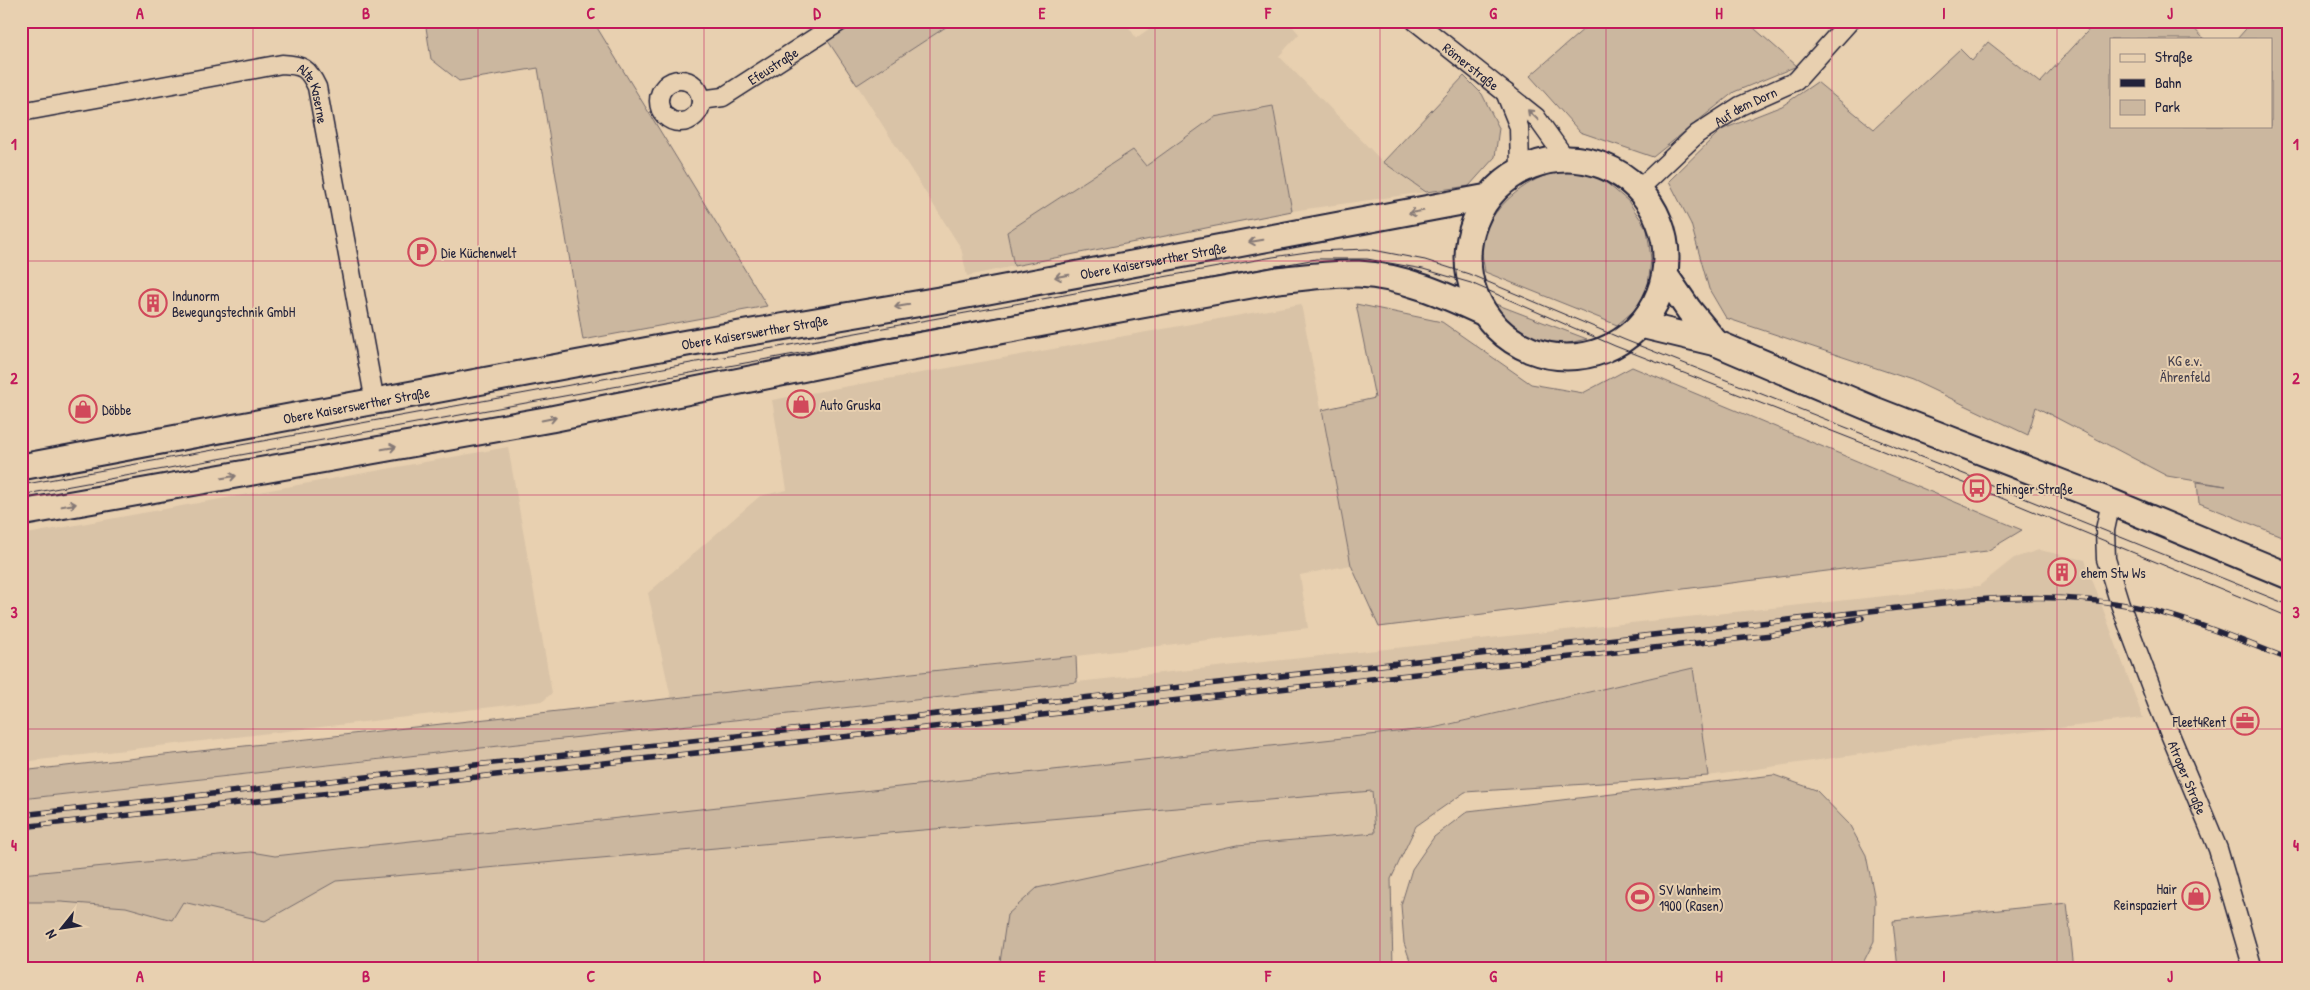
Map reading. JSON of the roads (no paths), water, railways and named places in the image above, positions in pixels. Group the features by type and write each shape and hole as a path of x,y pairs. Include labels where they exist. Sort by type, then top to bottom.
{"street":[{"name":"Efeustraße","path":"701,100 723,97 841,21"},
{"name":"Römerstraße","path":"1415,21 1536,117 1566,159"},
{"name":"Auf dem Dorn","path":"1639,190 1697,134 1740,106 1796,82 1850,21"},
{"name":"Alte Kaserne","path":"21,112 282,64 298,65 310,73 317,87 375,402"},
{"name":"Römerstraße","path":"1505,91 1519,127 1520,170"},
{"path":"1566,159 1593,162 1618,173 1639,190 1659,220 1666,247 1665,276 1657,302 1642,325 1615,346 1587,356 1558,358 1529,350 1504,335 1484,313 1471,283 1468,247 1475,221 1488,197 1502,182 1520,170 1542,162 1566,159"},
{"name":"Obere Kaiserswerther Straße","path":"21,466 687,343 951,298 1488,197"},
{"path":"21,513 552,419 881,353 1278,280 1312,276 1360,274 1413,284 1484,313"},
{"path":"1665,276 1689,310 1716,342"},
{"path":"1642,325 1716,342 1877,412 2111,502 2289,576"},
{"name":"Atroper Straße","path":"2111,502 2104,530 2106,559 2157,703 2218,849 2253,969"}],"tram line":[{"path":"21,485 1273,257 1314,251 1368,249 1425,260 1469,274 1625,340 2289,605"},
{"path":"21,495 1316,259 1367,259 1423,269 1471,283 1615,346 1977,488 2289,617"}],"railway":[{"path":"21,815 1961,601 2060,598 2120,604 2163,613 2206,627 2289,659"},
{"path":"21,827 1772,635 1862,618"}],"place":[{"name":"Die Küchenwelt","path":"422,252"},
{"name":"Indunorm Bewegungstechnik GmbH","path":"153,303"},
{"name":"Auto Gruska","path":"801,404"},
{"name":"Döbbe","path":"83,409"},
{"name":"Ehinger Straße","path":"1977,488"},
{"name":"ehem Stw Ws","path":"2062,572"},
{"name":"Fleet4Rent","path":"2245,721"},
{"name":"Hair Reinspaziert","path":"2196,896"},
{"name":"SV Wanheim 1900 (Rasen)","path":"1640,897"}],"park label":[{"name":"KG e.v. Ährenfeld","path":"2185,368"}]}
